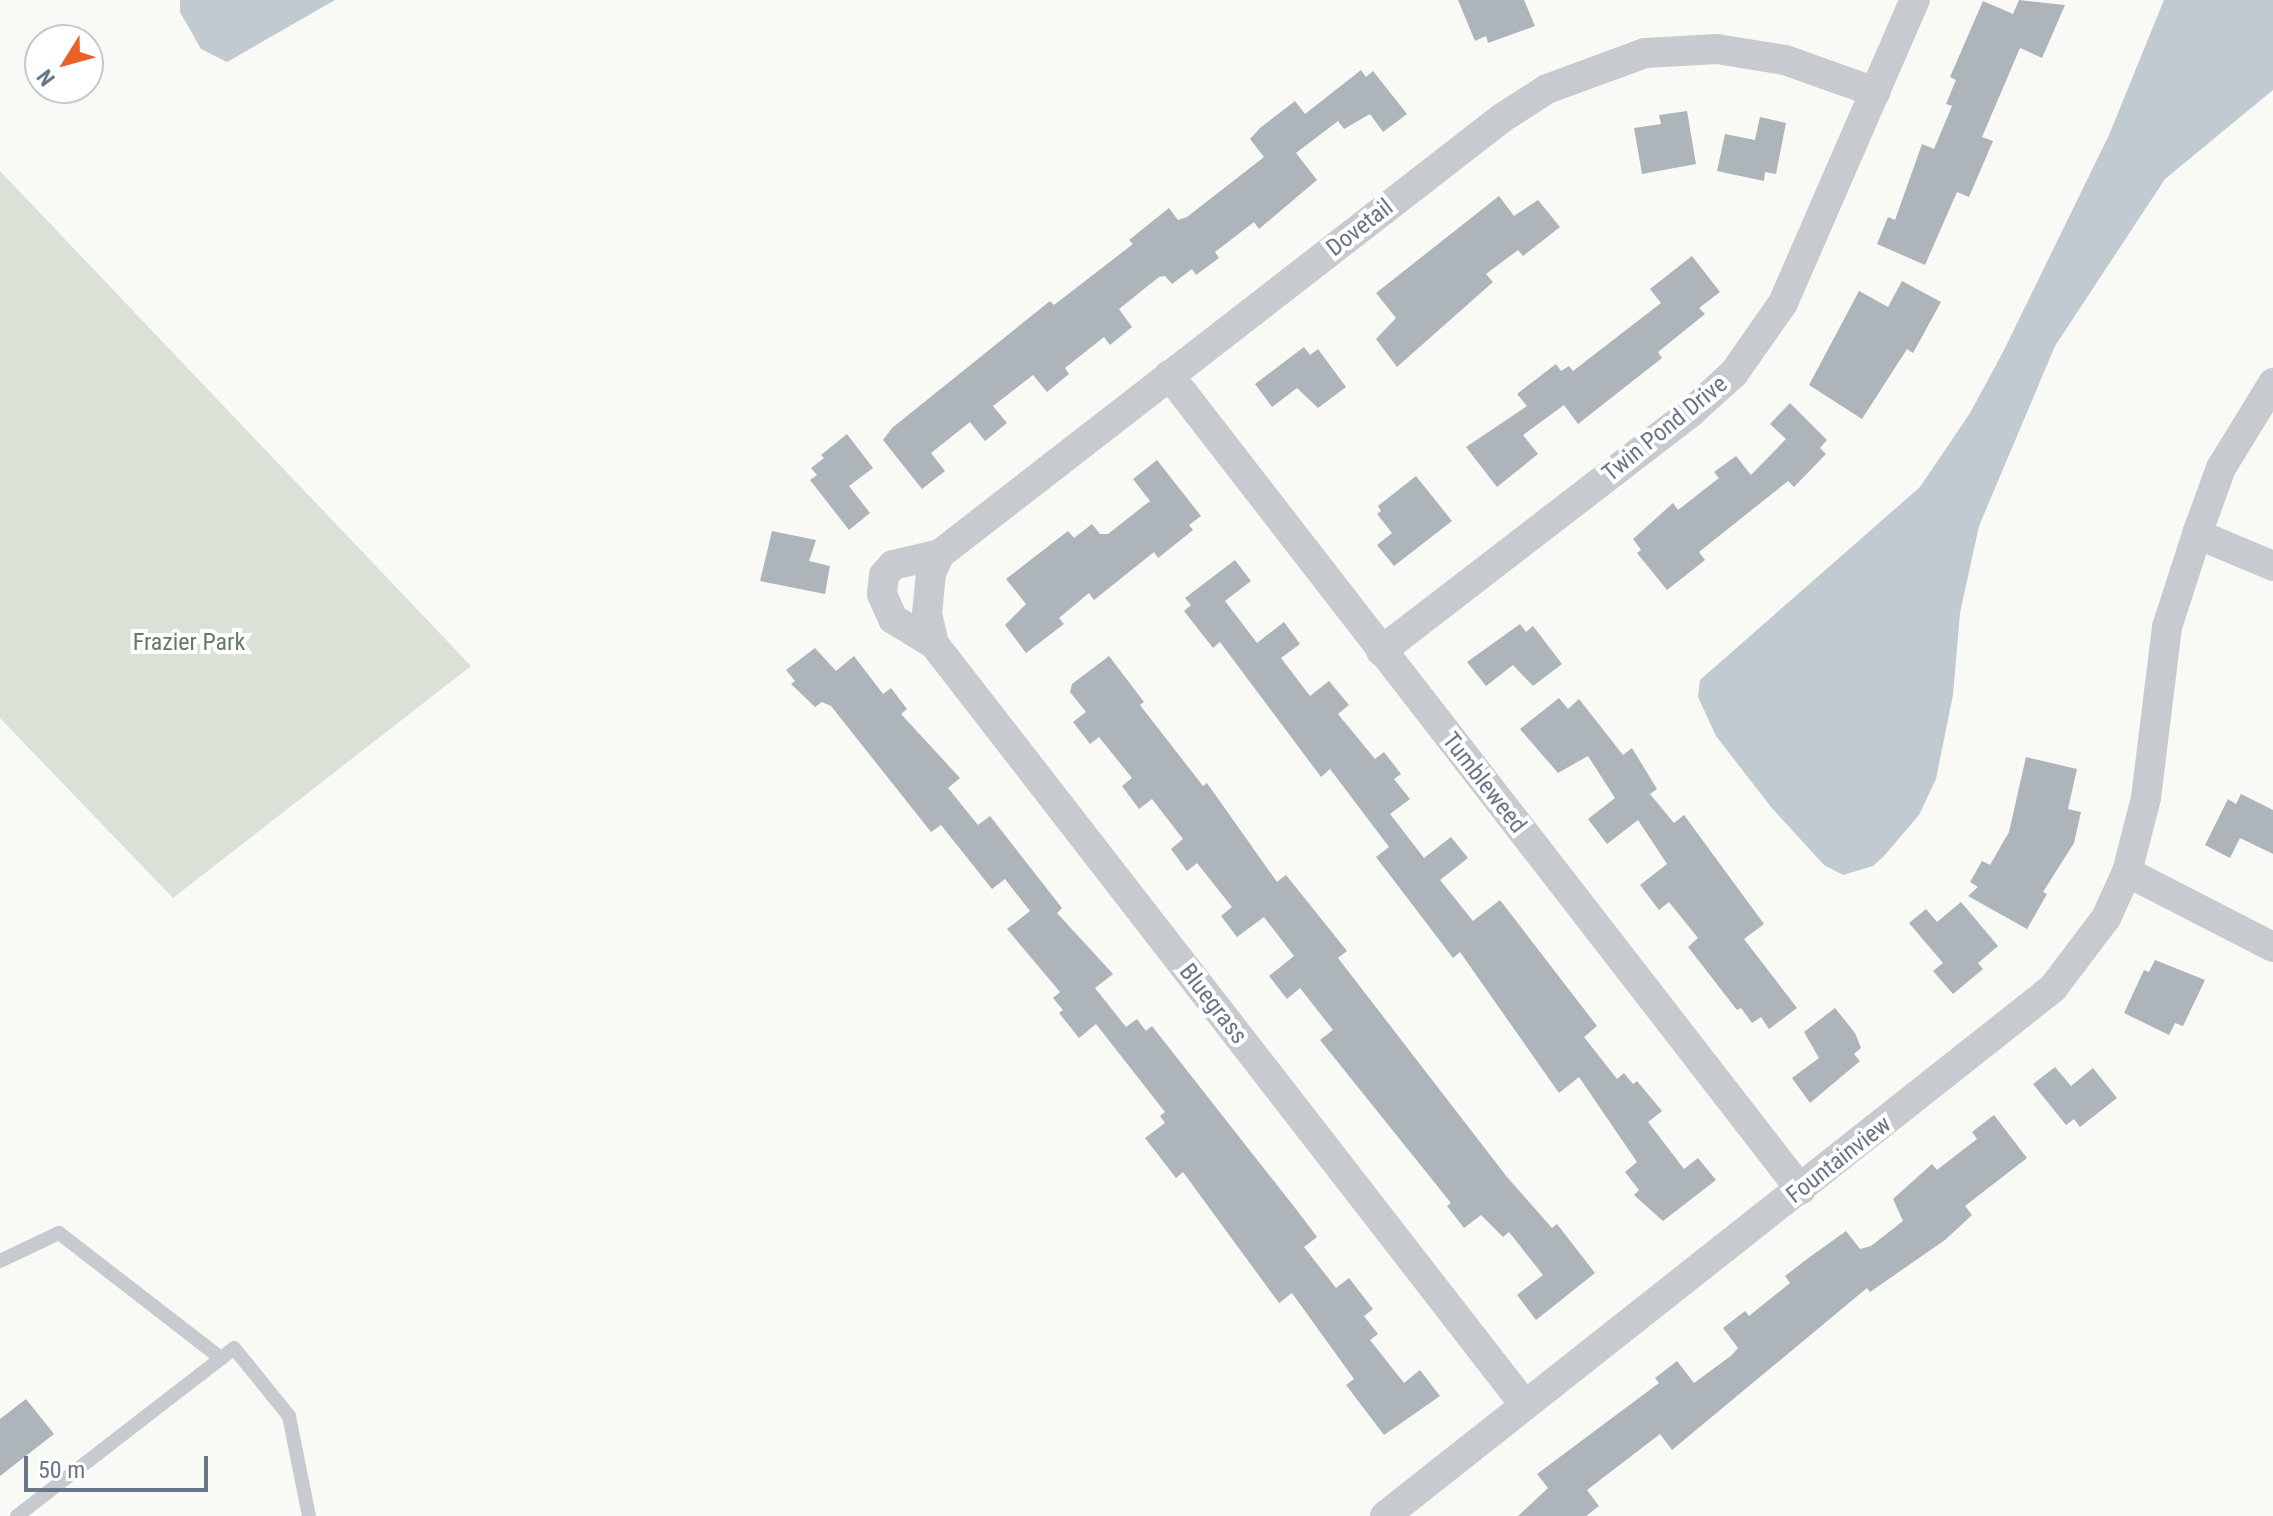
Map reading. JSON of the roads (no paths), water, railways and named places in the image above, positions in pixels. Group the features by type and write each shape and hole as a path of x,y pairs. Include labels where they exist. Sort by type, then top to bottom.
{"street":[{"name":"Twin Pond Drive","path":"1381,651 1688,415 1734,373 1783,303 1915,0"},
{"name":"Dovetail","path":"940,554 1502,118 1590,69 1645,53 1717,49 1785,60 1875,92"},
{"name":"Tumbleweed","path":"1169,375 1801,1190"},
{"name":"Fountainview","path":"1385,1516 2053,988 2106,918 2127,872 2146,798 2154,713 2167,627 2221,468 2273,383"},
{"path":"2197,534 2273,566"},
{"name":"Bluegrass","path":"940,554 926,594 934,644 1524,1404"},
{"path":"934,644 893,619 882,594 884,575 893,565 940,554"},
{"path":"2127,872 2273,947"}],"lane":[{"path":"0,1261 59,1233 221,1358"},
{"path":"17,1516 234,1348 289,1416 309,1516"}],"park label":[{"name":"Frazier Park","path":"189,643"}]}
